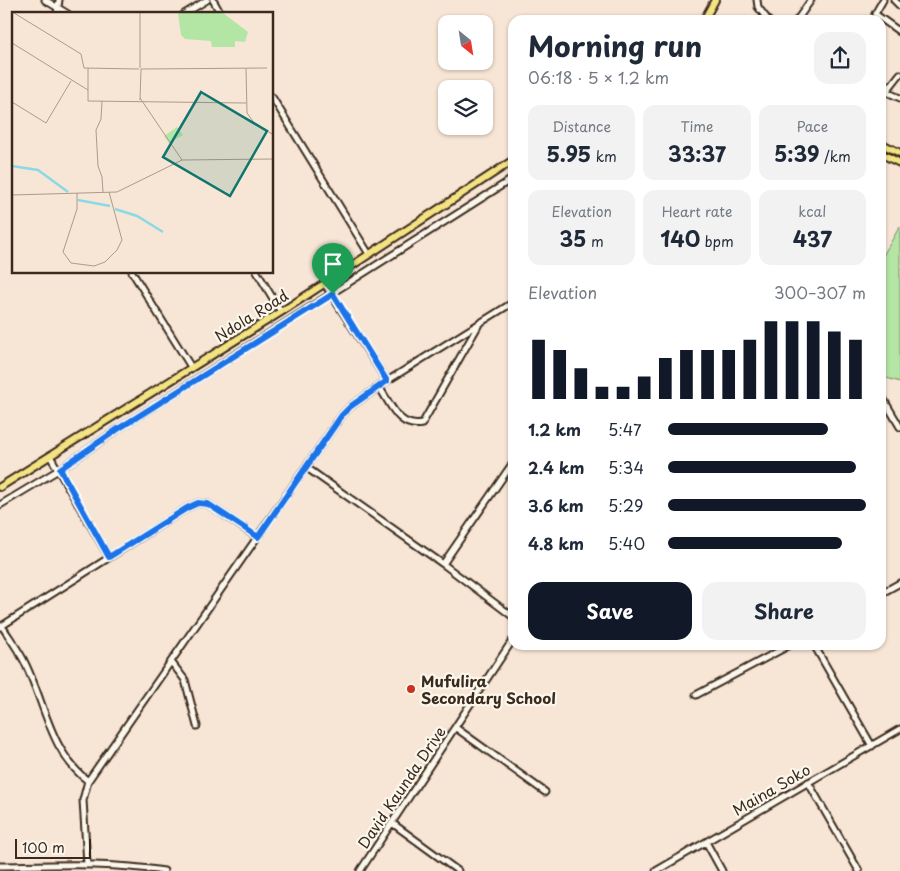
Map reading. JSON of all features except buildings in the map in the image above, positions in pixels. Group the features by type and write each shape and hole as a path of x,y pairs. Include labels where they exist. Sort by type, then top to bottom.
{"main road":[{"path":"707,15 715,0"},
{"path":"886,146 900,153"},
{"path":"886,156 900,163"},
{"name":"Ndola Road","path":"0,487 281,312 508,164"}],"street":[{"path":"45,0 57,11"},
{"path":"57,11 59,0"},
{"path":"187,12 207,0"},
{"path":"213,0 220,12"},
{"path":"758,0 758,7 764,15"},
{"path":"800,15 811,0"},
{"path":"876,15 875,14 882,0"},
{"path":"894,0 900,6"},
{"path":"886,22 900,32"},
{"path":"900,74 886,92 900,98"},
{"path":"274,100 369,254"},
{"path":"0,505 60,469 118,429 508,182"},
{"path":"133,274 191,367"},
{"path":"258,274 281,312"},
{"path":"324,283 333,294 387,381"},
{"path":"87,864 83,800 88,781 172,663 342,415 351,406 387,381 508,306"},
{"path":"379,387 399,418 415,425 422,424 478,325"},
{"path":"886,402 898,420 900,427"},
{"path":"50,456 60,469 109,557"},
{"path":"307,468 443,564 508,613"},
{"path":"443,564 508,470"},
{"path":"88,781 70,766 64,756 23,660 1,627 109,557 198,503 208,504 258,537"},
{"path":"886,591 900,583"},
{"name":"David Kaunda Drive","path":"360,871 508,647"},
{"path":"696,695 781,650"},
{"path":"817,650 872,746"},
{"path":"172,663 185,680 197,726"},
{"path":"456,728 545,792"},
{"name":"Maina Soko","path":"656,871 900,729"},
{"path":"808,782 860,871"},
{"path":"392,823 458,871"},
{"path":"706,842 722,871"},
{"path":"0,866 56,868 87,864 130,865 164,871"}],"green space":[{"path":"900,226 900,382 886,378 886,250"}],"place":[{"name":"Mufulira Secondary School","path":"411,689"}],"route":[{"path":"333,294 387,381 351,406 342,415 258,537 208,504 198,503 109,557 60,469 118,429 333,294"}]}
